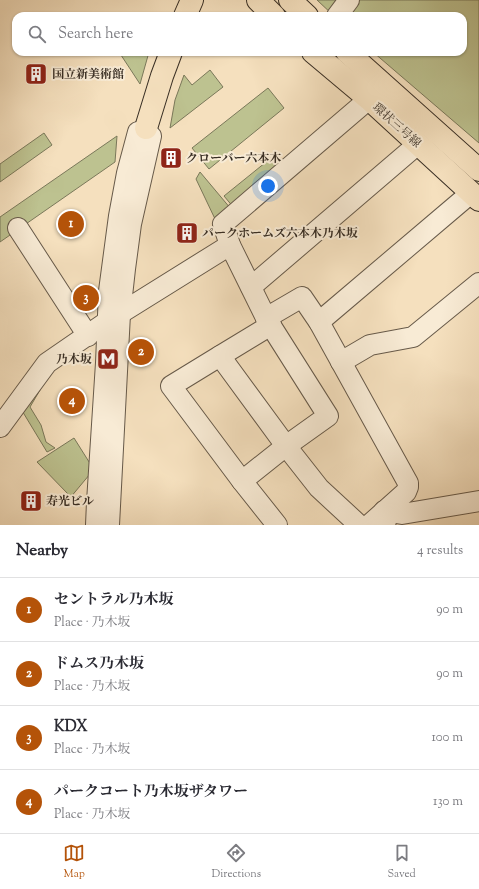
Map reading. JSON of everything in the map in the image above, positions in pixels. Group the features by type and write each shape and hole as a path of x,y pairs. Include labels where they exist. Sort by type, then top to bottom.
{"main road":[{"path":"187,12 192,0"},
{"path":"258,0 270,12"},
{"path":"290,0 303,12"},
{"path":"146,128 170,56"},
{"name":"環状三号線","path":"318,56 369,99 475,196"},
{"name":"環状三号線","path":"351,56 479,170"}],"street":[{"path":"339,12 349,0"},
{"path":"242,481 286,446 328,416 269,321 230,245 223,224 369,99"},
{"path":"96,525 106,363 114,318 125,269 131,224 151,136 138,132 118,216 109,291 114,318 109,525"},
{"path":"251,287 418,144"},
{"path":"319,322 475,196"},
{"path":"18,228 88,336"},
{"path":"0,427 47,363 114,318 230,245"},
{"path":"341,362 370,345 413,337 478,288"},
{"path":"277,525 171,386 220,356 302,297 319,322 408,483 406,492 385,518"},
{"path":"220,356 319,488 359,525"},
{"path":"369,525 385,518 402,514 479,501"}],"green space":[{"path":"317,0 479,0 479,143 378,56 467,56 467,12 330,12"},
{"path":"122,56 148,56 140,84"},
{"path":"210,70 223,87 170,128 175,100 184,75 192,85"},
{"path":"268,88 284,108 209,169 192,148"},
{"path":"44,133 52,145 0,182 0,164"},
{"path":"117,136 115,162 0,242 0,217"},
{"path":"276,154 285,165 234,208 224,196"},
{"path":"200,172 231,209 216,221 196,179"},
{"path":"35,387 40,390 30,407 41,425 46,442 55,448 47,452 21,409"},
{"path":"74,438 91,465 90,474 70,498 68,494 37,462"}],"place":[{"name":"国立新美術館","path":"36,74"},
{"name":"クローバー六本木","path":"171,158"},
{"name":"セントラル乃木坂","path":"71,224"},
{"name":"パークホームズ六本木乃木坂","path":"187,233"},
{"name":"KDX","path":"86,298"},
{"name":"ドムス乃木坂","path":"141,352"},
{"name":"乃木坂","path":"108,359"},
{"name":"パークコート乃木坂ザタワー","path":"72,401"},
{"name":"寿光ビル","path":"31,501"}]}
